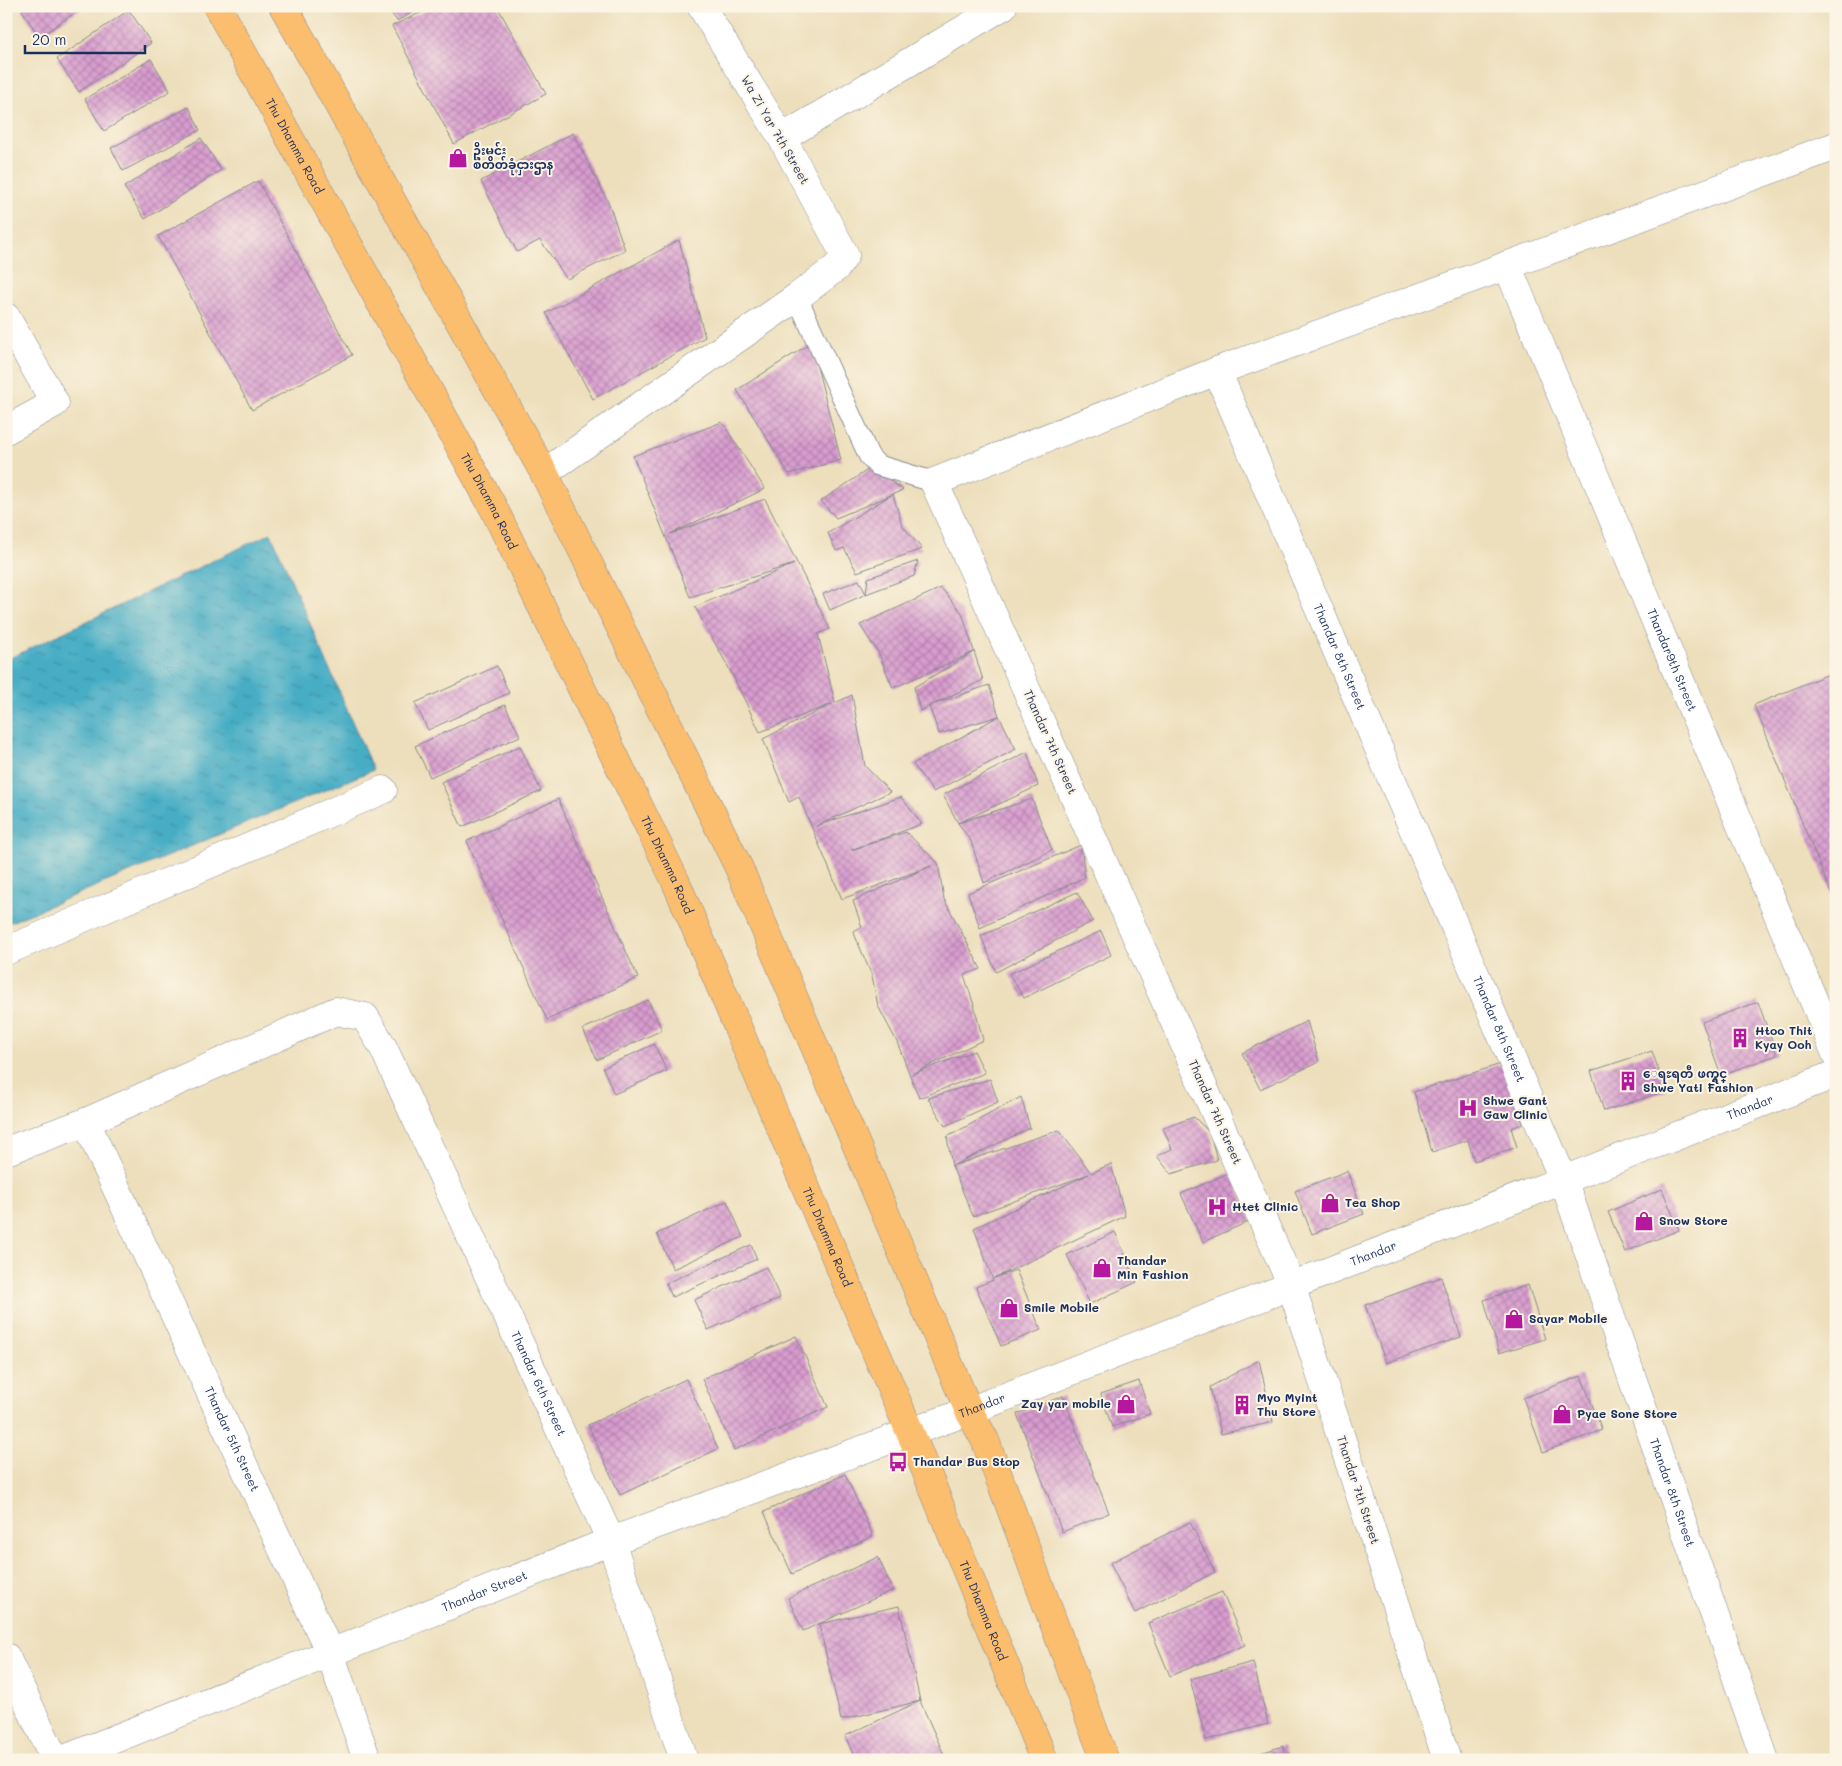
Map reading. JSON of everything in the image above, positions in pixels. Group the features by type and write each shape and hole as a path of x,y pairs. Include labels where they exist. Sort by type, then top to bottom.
{"main road":[{"name":"Thu Dhamma Road","path":"217,6 492,507 670,871 910,1432 1044,1760"},
{"path":"283,6 544,473 739,868 969,1411 985,1440 1105,1760"}],"street":[{"name":"Wa Zi Yar 7th Street","path":"701,6 782,138 845,255 837,267 797,297"},
{"path":"782,138 1003,6"},
{"path":"934,482 1217,371 1507,266 1834,152"},
{"name":"Thandar9th Street","path":"1507,266 1836,1054"},
{"path":"544,473 797,297"},
{"path":"6,317 55,403 6,430"},
{"name":"Thandar 8th Street","path":"1217,371 1563,1180 1765,1760"},
{"name":"Thandar 7th Street","path":"934,482 1292,1286 1447,1760"},
{"path":"6,952 383,790"},
{"name":"Thandar 6th Street","path":"86,1122 336,1011 366,1018 384,1047 611,1541 684,1760"},
{"name":"Thandar","path":"910,1432 969,1411 1836,1074"},
{"path":"6,1151 86,1122"},
{"name":"Thandar 5th Street","path":"86,1122 330,1654 367,1760"},
{"name":"Thandar Street","path":"62,1760 611,1541 910,1432"},
{"path":"6,1657 56,1760"}],"lane":[{"path":"797,297 869,456 877,465 934,482"}],"water":[{"path":"271,533 373,770 6,924 6,660"}],"building":[{"path":"27,6 85,6 39,37 22,10"},
{"path":"386,6 425,6 397,21"},
{"path":"435,6 497,6 546,94 454,144 392,26"},
{"path":"129,10 151,43 79,92 57,59"},
{"path":"151,59 170,91 104,131 85,99"},
{"path":"189,107 200,130 123,171 111,148"},
{"path":"573,133 609,204 625,250 567,279 540,240 517,252 481,181"},
{"path":"201,138 221,170 145,219 124,187"},
{"path":"258,181 352,355 252,410 158,236"},
{"path":"679,240 705,337 593,399 546,313"},
{"path":"811,343 841,460 789,474 737,390"},
{"path":"722,422 765,489 670,534 765,499 830,629 818,634 835,703 852,695 865,766 890,792 816,826 901,797 922,824 851,850 906,832 938,863 944,899 981,969 964,975 983,1040 912,1074 974,1051 985,1073 919,1098 897,1042 878,1006 872,976 853,931 862,927 853,901 931,866 842,899 799,797 789,802 763,739 832,704 760,732 731,672 695,607 794,564 690,597 633,456"},
{"path":"872,467 903,490 836,518 821,501"},
{"path":"893,494 902,525 922,549 857,572 844,548 836,551 828,533"},
{"path":"918,561 914,576 866,594 868,578"},
{"path":"859,580 866,594 830,610 823,594"},
{"path":"941,588 962,613 983,680 920,711 914,687 974,652 893,688 879,654 860,625"},
{"path":"497,666 509,693 428,730 415,703"},
{"path":"1836,671 1836,905 1754,705"},
{"path":"989,685 999,716 939,734 929,706"},
{"path":"505,705 520,736 430,777 415,746"},
{"path":"999,716 1016,749 933,792 913,764"},
{"path":"520,746 541,791 462,827 441,782"},
{"path":"1027,752 1038,786 958,823 943,795"},
{"path":"558,799 638,978 547,1020 467,841"},
{"path":"1032,799 1052,850 984,883 971,841 958,823"},
{"path":"1081,845 1085,877 980,928 968,893"},
{"path":"1077,892 1093,921 996,972 981,936"},
{"path":"1101,931 1111,955 1024,998 1009,974"},
{"path":"648,1000 662,1030 597,1060 583,1029"},
{"name":"Htoo Thit Kyay Ooh","path":"1758,1002 1777,1055 1721,1075 1702,1022"},
{"path":"1307,1021 1319,1062 1260,1089 1242,1053"},
{"path":"654,1044 667,1071 614,1094 603,1068"},
{"name":"ေရႊရတီ ဖက္ရွင္ Shwe Yati Fashion","path":"1652,1051 1666,1091 1604,1111 1591,1071"},
{"name":"Shwe Gant Gaw Clinic","path":"1504,1063 1523,1124 1511,1128 1517,1147 1474,1161 1468,1140 1432,1152 1414,1092"},
{"path":"990,1079 998,1102 945,1126 928,1098"},
{"path":"1021,1097 1030,1128 952,1166 947,1137"},
{"path":"1194,1117 1210,1133 1217,1160 1171,1174 1157,1156 1172,1149 1163,1128"},
{"path":"1059,1130 1091,1173 1111,1164 1125,1216 994,1278 1016,1270 1041,1330 1001,1346 976,1287 993,1280 974,1228 1089,1174 973,1216 952,1166"},
{"name":"Tea Shop","path":"1347,1171 1364,1214 1312,1234 1295,1191"},
{"name":"Htet Clinic","path":"1231,1172 1252,1220 1203,1242 1181,1194"},
{"name":"Snow Store","path":"1662,1189 1679,1230 1625,1252 1608,1212"},
{"path":"727,1201 743,1237 673,1269 657,1234"},
{"name":"Thandar Min Fashion","path":"1115,1232 1137,1282 1090,1304 1067,1255"},
{"path":"751,1245 757,1259 672,1297 666,1283"},
{"path":"766,1267 780,1298 708,1330 694,1300"},
{"path":"1441,1277 1461,1337 1386,1363 1365,1305"},
{"name":"Sayar Mobile","path":"1528,1285 1545,1339 1499,1353 1484,1300"},
{"path":"796,1336 828,1407 734,1450 702,1379"},
{"name":"Myo Myint Thu Store","path":"1259,1360 1273,1422 1221,1434 1210,1387"},
{"name":"Pyae Sone Store","path":"1581,1376 1602,1430 1543,1452 1523,1398"},
{"path":"686,1379 718,1449 620,1495 588,1425"},
{"name":"Zay yar mobile","path":"1139,1381 1150,1414 1112,1427 1101,1394"},
{"path":"1063,1396 1109,1513 1062,1532 1017,1414"},
{"path":"845,1474 873,1536 792,1574 764,1512"},
{"path":"1190,1522 1215,1572 1135,1613 1110,1563"},
{"path":"878,1557 893,1590 803,1631 788,1598"},
{"path":"1222,1592 1245,1645 1170,1676 1148,1623"},
{"path":"899,1606 920,1701 841,1720 819,1624"},
{"path":"1253,1662 1268,1724 1206,1740 1190,1679"},
{"path":"920,1701 945,1757 939,1760 856,1760 845,1736"},
{"path":"1283,1746 1288,1760 1241,1760 1241,1759"}],"place":[{"name":"ဦးမင်း စတိတ်ခုံငှားဌာန","path":"458,158"},
{"name":"Htoo Thit Kyay Ooh","path":"1740,1038"},
{"name":"ေရႊရတီ ဖက္ရွင္ Shwe Yati Fashion","path":"1628,1081"},
{"name":"Shwe Gant Gaw Clinic","path":"1468,1108"},
{"name":"Tea Shop","path":"1330,1203"},
{"name":"Htet Clinic","path":"1217,1207"},
{"name":"Snow Store","path":"1644,1221"},
{"name":"Thandar Min Fashion","path":"1102,1268"},
{"name":"Smile Mobile","path":"1009,1308"},
{"name":"Sayar Mobile","path":"1514,1319"},
{"name":"Zay yar mobile","path":"1126,1404"},
{"name":"Myo Myint Thu Store","path":"1242,1405"},
{"name":"Pyae Sone Store","path":"1562,1414"},
{"name":"Thandar Bus Stop","path":"898,1462"}]}
